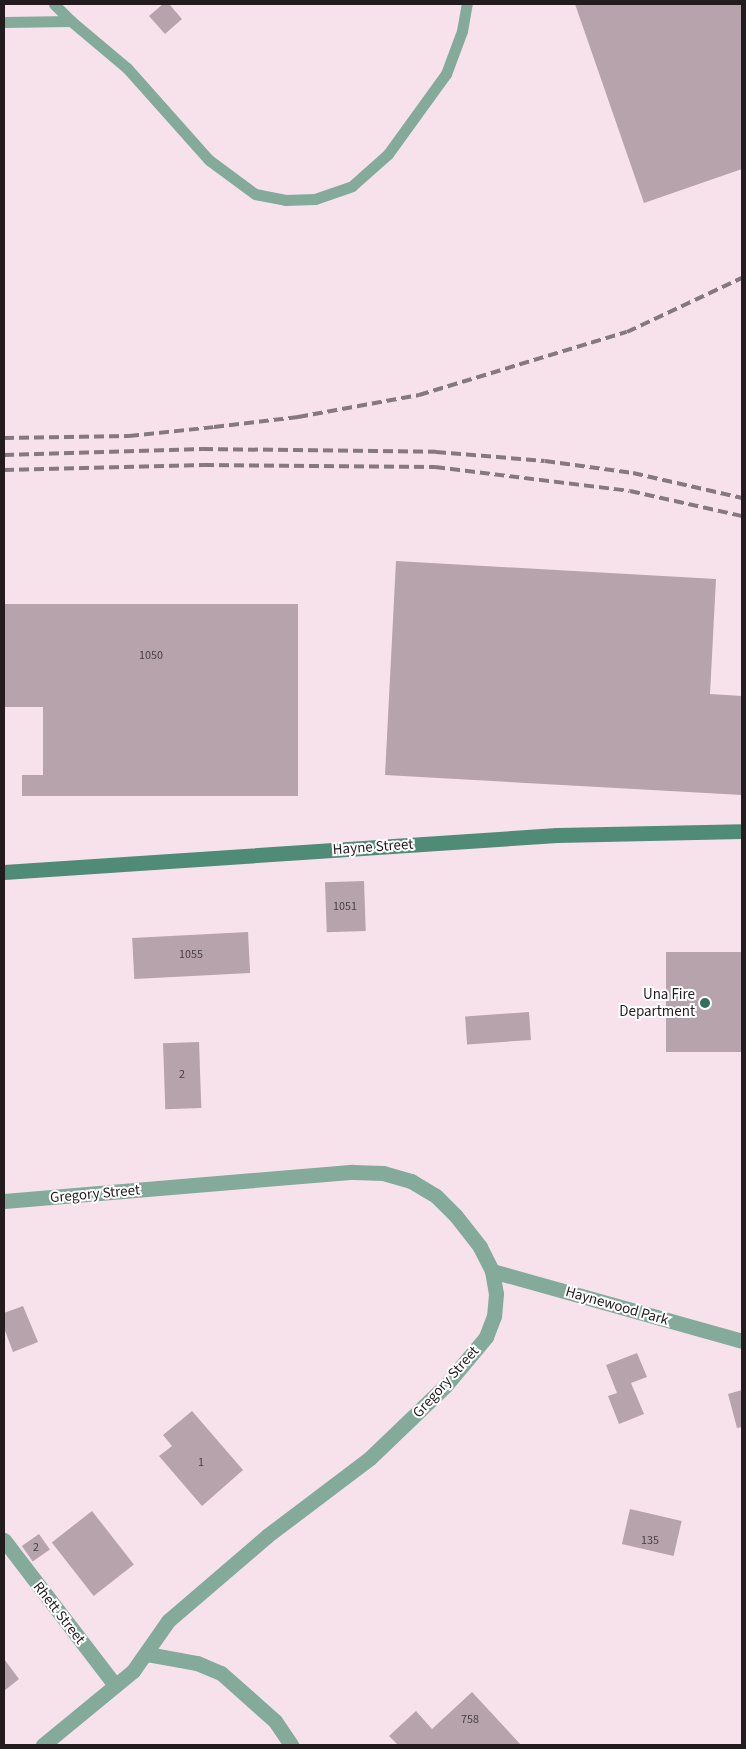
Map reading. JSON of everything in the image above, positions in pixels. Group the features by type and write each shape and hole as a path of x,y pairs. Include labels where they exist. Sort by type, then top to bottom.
{"street":[{"name":"Hayne Street","path":"4,872 557,835 742,831"},
{"name":"Gregory Street","path":"4,1202 342,1173 384,1173 411,1181 436,1196 480,1247 492,1271 495,1301 486,1337 445,1386 370,1458 267,1536 168,1621 147,1654 115,1685 43,1745"},
{"name":"Haynewood Park","path":"492,1271 742,1341"},
{"name":"Rhett Street","path":"4,1540 115,1685"},
{"path":"147,1654 197,1663 221,1673 241,1688 275,1721 291,1745"}],"lane":[{"path":"54,4 126,68 209,160 255,194 285,200 314,199 352,186 388,154 446,74 462,31 467,4"},
{"path":"4,22 71,21"}],"building":[{"path":"163,4 169,4 182,19 165,34 149,16"},
{"path":"575,4 742,4 742,169 644,203"},
{"path":"396,561 716,579 710,694 742,696 742,795 385,775"},
{"path":"4,604 298,604 298,796 22,796 22,775 43,775 43,707 4,707"},
{"path":"364,881 366,931 327,932 325,882"},
{"path":"248,932 250,973 134,979 132,938"},
{"name":"Una Fire Department","path":"666,952 742,952 742,1052 666,1052"},
{"path":"529,1012 531,1040 467,1044 465,1016"},
{"path":"199,1042 201,1108 165,1109 163,1043"},
{"path":"23,1306 38,1342 13,1352 4,1328 4,1313"},
{"path":"637,1353 647,1377 631,1383 644,1414 619,1424 608,1396 617,1393 606,1365"},
{"path":"742,1390 742,1427 737,1428 728,1394"},
{"path":"192,1411 243,1470 202,1506 159,1456 172,1446 163,1435"},
{"path":"630,1509 682,1521 674,1556 622,1544"},
{"path":"92,1511 134,1565 94,1596 52,1542"},
{"path":"39,1534 50,1550 33,1562 22,1546"},
{"path":"4,1659 19,1679 4,1691"},
{"path":"472,1692 521,1745 398,1745 389,1736 416,1711 432,1729"}],"railway":[{"path":"4,438 129,436 298,417 419,395 627,332 742,278"},
{"path":"4,455 203,449 436,452 545,461 633,473 742,498"},
{"path":"4,470 204,465 435,467 630,491 742,516"}],"place":[{"name":"Una Fire Department","path":"705,1003"}]}
